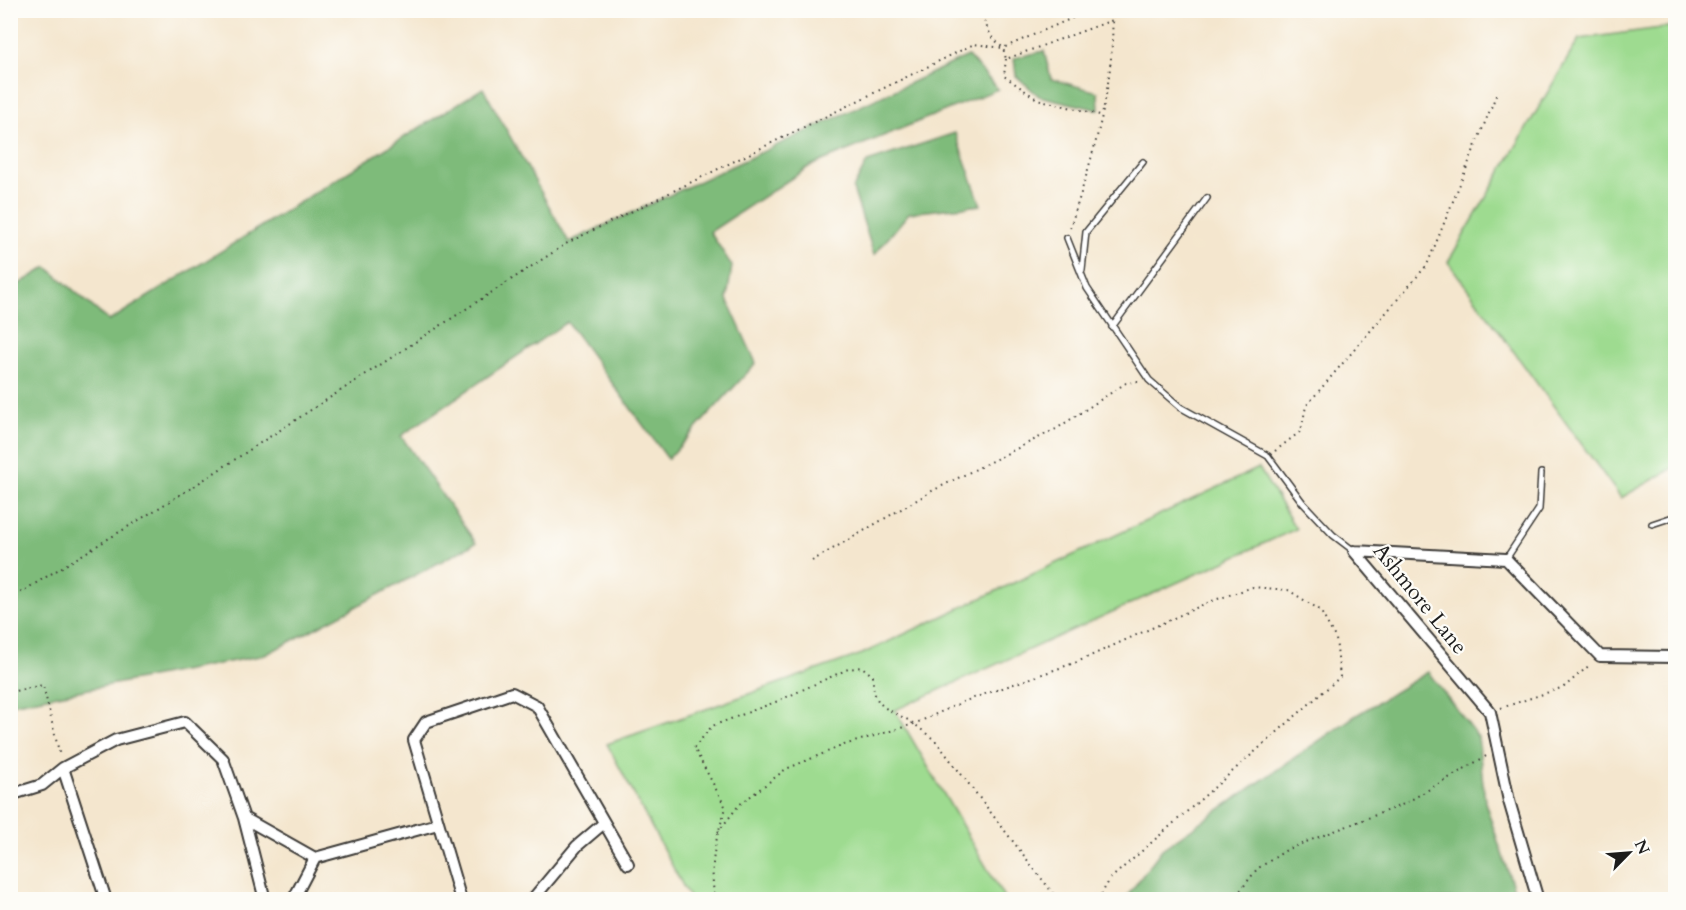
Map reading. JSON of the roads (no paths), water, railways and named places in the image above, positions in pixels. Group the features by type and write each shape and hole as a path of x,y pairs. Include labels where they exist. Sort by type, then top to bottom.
{"street":[{"name":"Ashmore Lane","path":"1354,551 1506,559"},
{"name":"Ashmore Lane","path":"1354,551 1490,712 1509,801 1539,900"},
{"path":"1506,559 1600,656 1676,657"},
{"path":"461,900 414,740 426,722 512,693 537,706 628,864"},
{"path":"10,795 42,785 63,768 116,740 185,722 223,759 244,818 266,900"},
{"path":"63,768 106,900"},
{"path":"244,818 315,858 438,824"},
{"path":"532,900 577,846 604,823"},
{"path":"293,900 315,858"}],"lane":[{"path":"1082,274 1086,232 1143,162"},
{"path":"1112,327 1207,198"},
{"path":"1067,238 1087,288 1149,380 1180,407 1268,456 1318,519 1333,535 1354,551"},
{"path":"1506,559 1539,508 1541,472"},
{"path":"1652,524 1676,516"}]}
